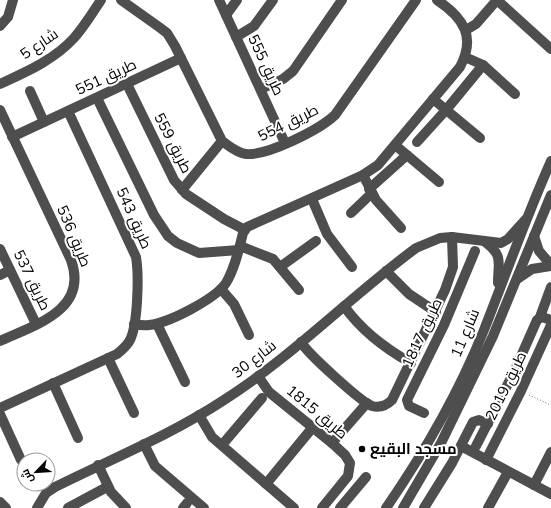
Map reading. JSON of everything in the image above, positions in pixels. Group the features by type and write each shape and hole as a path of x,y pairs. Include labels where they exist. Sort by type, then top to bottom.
{"street":[{"path":"0,26 8,17 13,0"},
{"name":"شارع 5","path":"0,84 45,62 59,52 74,38 101,0"},
{"path":"121,0 167,33 222,141 182,190"},
{"name":"طريق 555","path":"219,0 285,143"},
{"path":"226,15 237,0"},
{"path":"236,37 254,26 273,0"},
{"path":"261,89 283,79 293,71 342,0"},
{"name":"طريق 554","path":"222,141 244,154 253,154 269,150 321,126 335,115 416,0"},
{"path":"134,324 157,324 205,302 221,289 230,276 245,230 250,226 363,175 378,165 460,68 465,57 468,41 466,30 456,14 437,0"},
{"path":"466,30 476,24 497,0 551,49"},
{"path":"465,57 483,65 515,94"},
{"name":"طريق 551","path":"12,137 68,112 180,58"},
{"path":"417,142 483,65"},
{"name":"طريق 559","path":"127,84 169,172 182,190 224,219 245,230"},
{"path":"30,91 44,122"},
{"path":"97,98 154,215 168,236 188,249 199,253 239,248 273,259 299,290"},
{"path":"433,99 480,138"},
{"name":"طريق 536","path":"0,110 74,270 76,279 70,298 57,313 0,341"},
{"name":"طريق 543","path":"0,408 108,358 124,348 133,333 138,277 136,257 68,112"},
{"path":"395,145 439,182"},
{"path":"351,213 407,155"},
{"name":"شارع 11","path":"386,508 413,466 449,403 483,331 526,219 551,161"},
{"path":"363,175 371,191 401,228"},
{"name":"شارع 11","path":"403,508 424,475 461,405 494,336 551,195"},
{"path":"312,198 328,234 352,267"},
{"name":"شارع 30","path":"37,508 50,490 98,465 144,444 224,400 258,376 301,342 416,248 440,238 452,237 465,237 498,243 505,241 526,219"},
{"path":"518,279 532,269 551,266 539,251 534,236"},
{"name":"طريق 1817","path":"366,403 380,407 387,405 392,400 403,379 436,312 453,267 452,237"},
{"path":"280,267 316,241"},
{"path":"484,241 495,250 499,256 499,290"},
{"name":"طريق 537","path":"0,249 36,324"},
{"name":"طريق 1817","path":"424,413 407,404 407,400 457,294 475,251"},
{"path":"0,275 10,270"},
{"name":"طريق 1817","path":"386,272 408,294 436,312"},
{"path":"476,446 547,320 551,287"},
{"path":"221,289 234,304 249,335"},
{"name":"طريق 1817","path":"445,290 457,294"},
{"name":"طريق 1817","path":"344,306 363,328 389,349 411,363"},
{"name":"طريق 2019","path":"486,460 521,391 547,320"},
{"path":"157,324 184,382"},
{"path":"301,342 311,355 366,403 332,443"},
{"path":"108,358 134,413"},
{"name":"طريق 1815","path":"258,376 269,392 332,443 345,456 350,464 348,476 322,508"},
{"name":"طريق 1817","path":"403,379 414,385"},
{"path":"53,383 78,438"},
{"path":"222,445 262,398"},
{"path":"0,414 17,452"},
{"path":"199,415 209,434 294,508"},
{"path":"424,508 461,446 473,422 479,420 488,424"},
{"path":"266,484 312,427"},
{"path":"144,444 155,466 200,507"},
{"path":"461,446 551,494"},
{"path":"534,485 551,452"},
{"path":"98,465 107,487 126,508"},
{"path":"488,508 508,472"},
{"path":"334,493 342,505 366,477"},
{"path":"70,508 107,487"},
{"path":"0,502 6,508"}],"path":[{"path":"521,391 551,405"}],"place":[{"name":"مسجد البقيع","path":"362,449"}]}
